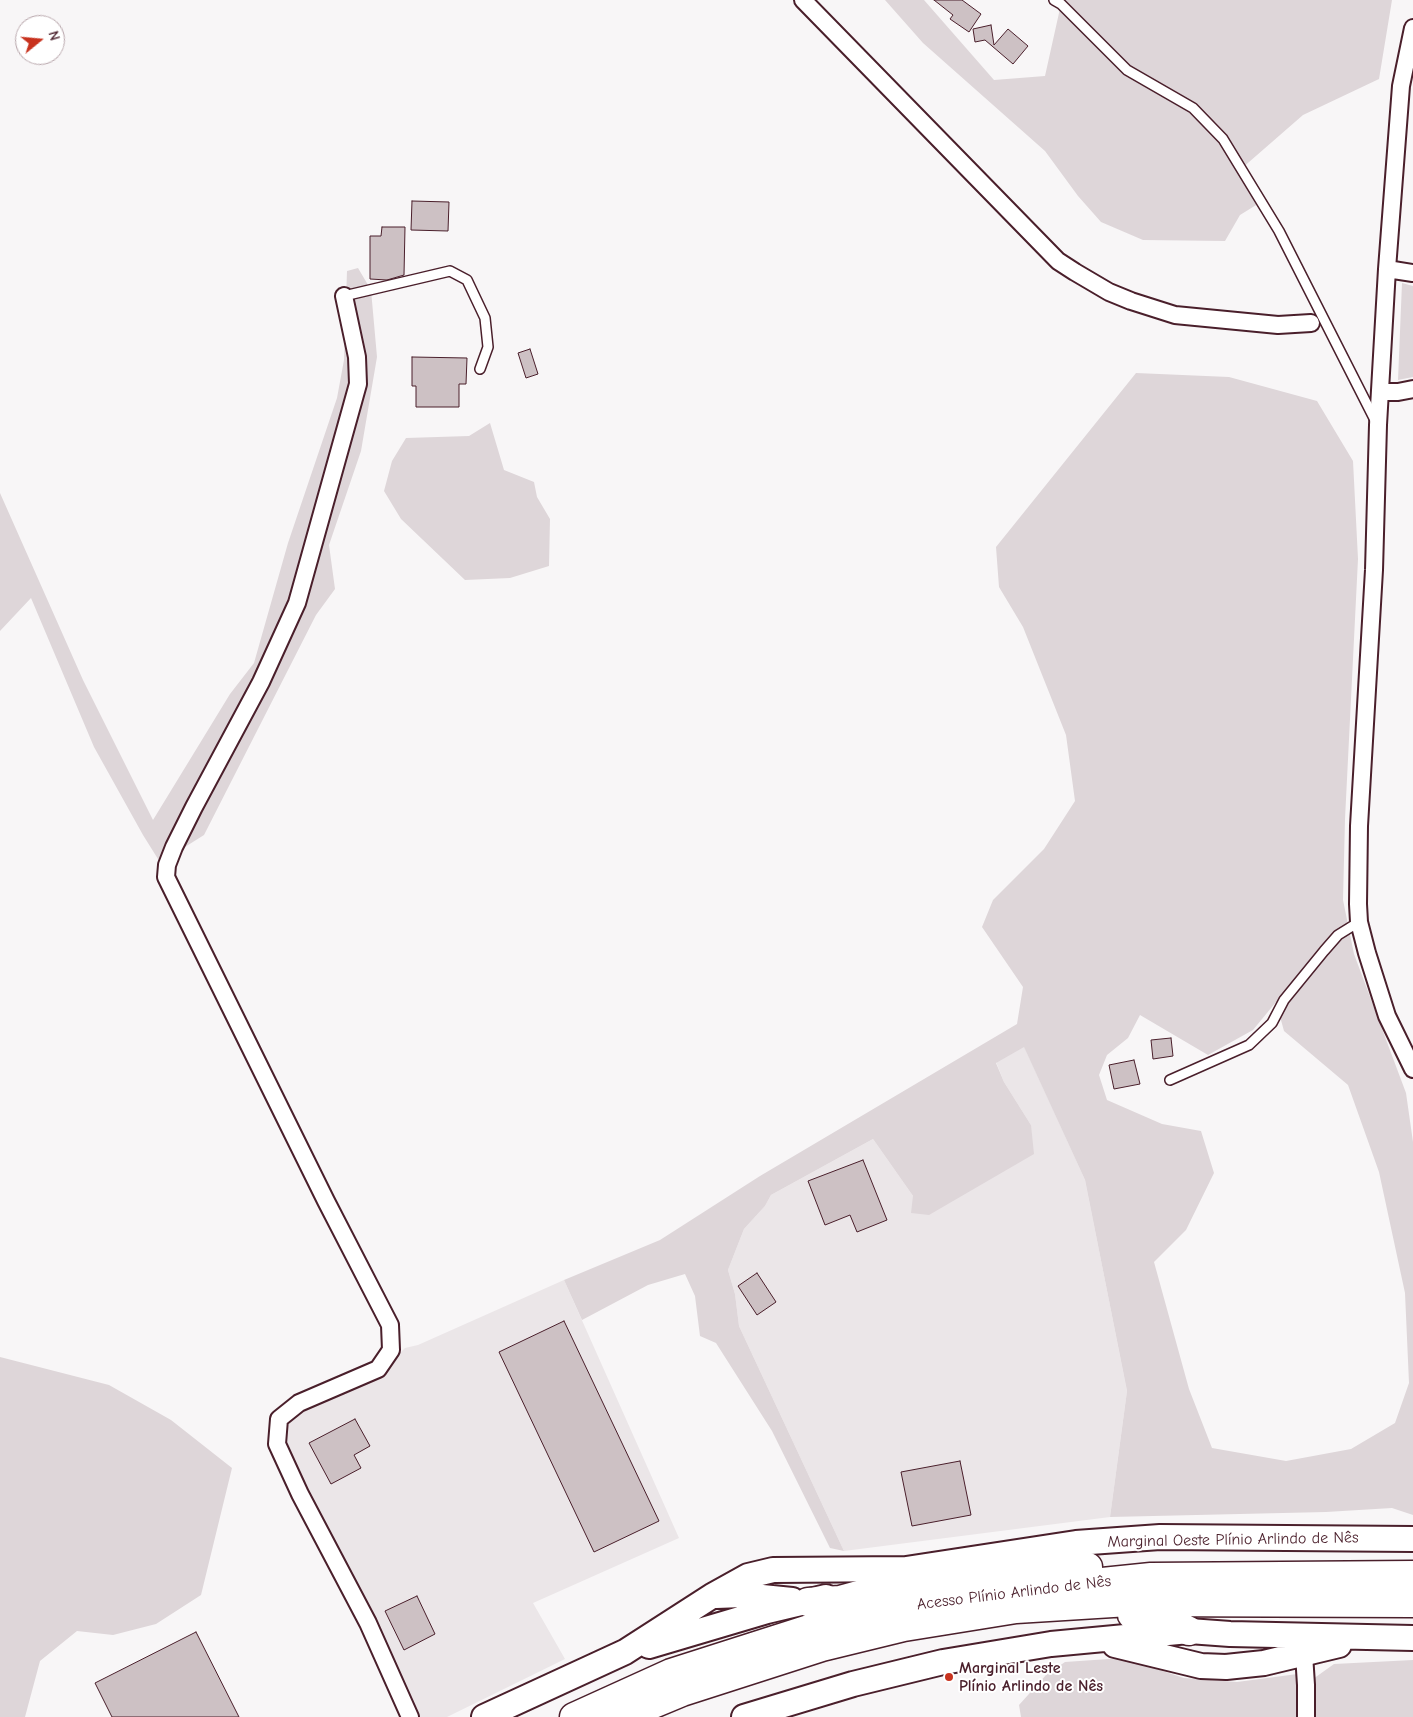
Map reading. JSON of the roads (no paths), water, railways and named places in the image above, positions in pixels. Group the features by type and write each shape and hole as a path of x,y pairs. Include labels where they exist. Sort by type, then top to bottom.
{"highway":[{"path":"808,1602 840,1600 895,1585 955,1574 1028,1567 1087,1567 1151,1577"},
{"name":"Acesso Plínio Arlindo de Nês","path":"574,1717 671,1673 815,1627 920,1603 957,1597 1151,1577 1413,1575"},
{"name":"Acesso Plínio Arlindo de Nês","path":"622,1717 682,1692 822,1647 904,1627 1016,1609 1129,1602 1413,1603"},
{"path":"904,1627 956,1629 1137,1614 1166,1620 1189,1631"}],"main road":[{"name":"Marginal Oeste Plínio Arlindo de Nês","path":"626,1652 712,1596 748,1576 773,1570 817,1568 906,1569 1076,1543 1160,1537 1413,1539"},
{"name":"Marginal Oeste Plínio Arlindo de Nês","path":"484,1717 626,1652 767,1611 834,1595 906,1569"},
{"path":"712,1596 742,1595 808,1602"},
{"path":"1189,1631 1264,1663"},
{"path":"744,1717 853,1684 942,1662 1051,1644 1189,1631 1230,1634 1413,1638"},
{"path":"1096,1640 1202,1666 1226,1667 1264,1663 1365,1638"}],"street":[{"path":"803,0 1058,261 1075,272 1109,292 1175,315 1278,325 1311,323"},
{"path":"1413,28 1400,86 1387,269 1378,425 1374,570 1359,826 1359,922 1387,1016 1413,1068"},
{"path":"1387,269 1413,273"},
{"path":"344,296 357,357 358,384 297,603 261,682 174,847 167,865 166,877 326,1201 390,1325 391,1350 378,1369 299,1403 279,1419 277,1444 300,1494 368,1623 410,1717"},
{"path":"1380,392 1398,392 1413,389"},
{"path":"1304,1654 1306,1717"}],"lane":[{"path":"1054,0 1061,4 1127,70 1193,108 1223,139 1278,231 1378,425"},
{"path":"344,296 450,271 467,280 485,318 488,348 480,369"},
{"path":"1170,1080 1249,1045 1272,1023 1284,1000 1324,950 1338,935 1359,922"}],"place":[{"name":"Marginal Leste Plínio Arlindo de Nês","path":"949,1677"}]}
